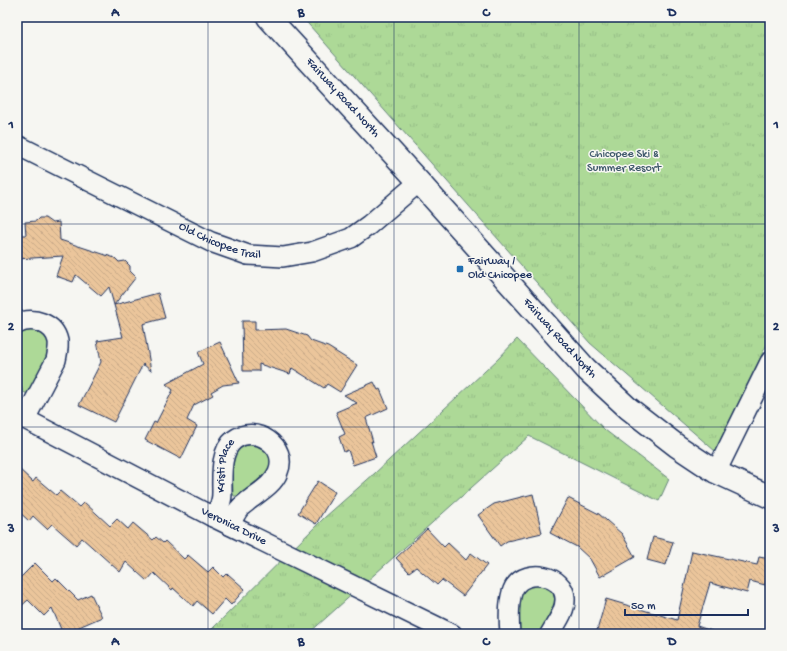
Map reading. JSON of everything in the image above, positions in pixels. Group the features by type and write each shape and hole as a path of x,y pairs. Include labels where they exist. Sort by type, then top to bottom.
{"main road":[{"name":"Fairway Road North","path":"268,17 419,182 586,369 628,408 677,446 716,472 770,497"}],"street":[{"name":"Old Chicopee Trail","path":"17,145 211,242 248,255 283,257 305,254 351,238 369,225 419,182"},
{"path":"17,324 22,322 38,321 46,324 56,335 58,343 56,360 21,418"},
{"path":"716,472 770,362"},
{"name":"Veronica Drive","path":"21,418 299,561 452,634"},
{"name":"Kristi Place","path":"213,517 222,500 223,465 228,447 233,441 248,435 256,435 264,438 271,442 280,453 280,467 278,473 267,486 239,508 230,526"},
{"path":"510,634 509,624 511,597 514,587 521,580 536,576 545,577 556,582 565,593 566,599 564,610 550,634"}],"green space":[{"name":"Chicopee Ski & Summer Resort","path":"302,17 770,17 770,338 715,451 590,343"},
{"path":"31,330 41,332 45,336 49,342 49,353 28,394 23,392 17,371 17,335 23,331"},
{"path":"517,339 605,430 669,479 659,501 529,436 308,634 207,634 324,518 498,359"},
{"path":"253,444 266,451 270,460 268,472 253,486 237,496 234,496 232,469 235,455 238,450 244,446"},
{"path":"534,584 549,588 553,593 555,605 553,611 539,634 517,633 518,605 523,590"}],"building":[{"path":"39,218 45,218 52,223 59,222 60,240 115,258 119,262 125,261 130,266 130,271 136,277 114,305 109,287 101,296 76,275 73,282 56,276 63,256 17,259 17,235 26,235 25,222 36,221"},
{"path":"158,293 165,318 143,324 151,371 143,364 114,422 79,405 101,362 97,341 123,337 114,305"},
{"path":"242,321 255,321 255,330 286,329 307,336 311,341 328,347 357,365 340,392 327,384 324,388 292,368 290,374 259,364 259,371 243,371"},
{"path":"220,342 239,383 223,385 211,392 213,395 194,405 187,420 197,426 181,459 145,440 154,422 156,423 173,390 166,384 203,364 198,352"},
{"path":"374,382 378,390 380,389 388,408 366,418 376,457 353,465 348,450 344,452 339,437 345,434 336,412 357,403 344,395"},
{"path":"17,467 33,482 36,478 56,495 60,491 79,507 84,502 110,526 117,519 128,529 133,523 153,540 156,537 163,543 165,541 184,559 188,555 208,572 213,567 223,577 228,574 245,589 231,605 225,599 212,614 197,601 193,606 173,588 172,590 154,573 147,581 126,562 120,572 82,538 76,545 52,524 47,529 33,516 29,521 17,510"},
{"path":"318,481 335,492 316,524 298,513"},
{"path":"533,494 542,533 507,541 500,546 478,515 494,504"},
{"path":"568,498 599,514 622,534 635,557 600,577 590,559 577,547 550,533"},
{"path":"427,529 444,547 448,543 466,560 471,553 487,565 463,596 442,580 437,585 416,567 409,572 396,558"},
{"path":"653,537 673,542 666,565 647,560"},
{"path":"692,551 757,565 759,557 770,559 770,582 766,581 765,585 750,581 747,593 710,583 697,626 712,631 711,634 596,634 606,599 677,620"},
{"path":"35,563 53,581 56,578 78,600 91,594 102,617 63,634 52,608 44,616 28,600 17,610 17,581"}],"place":[{"name":"Fairway / Old Chicopee","path":"460,269"}]}
